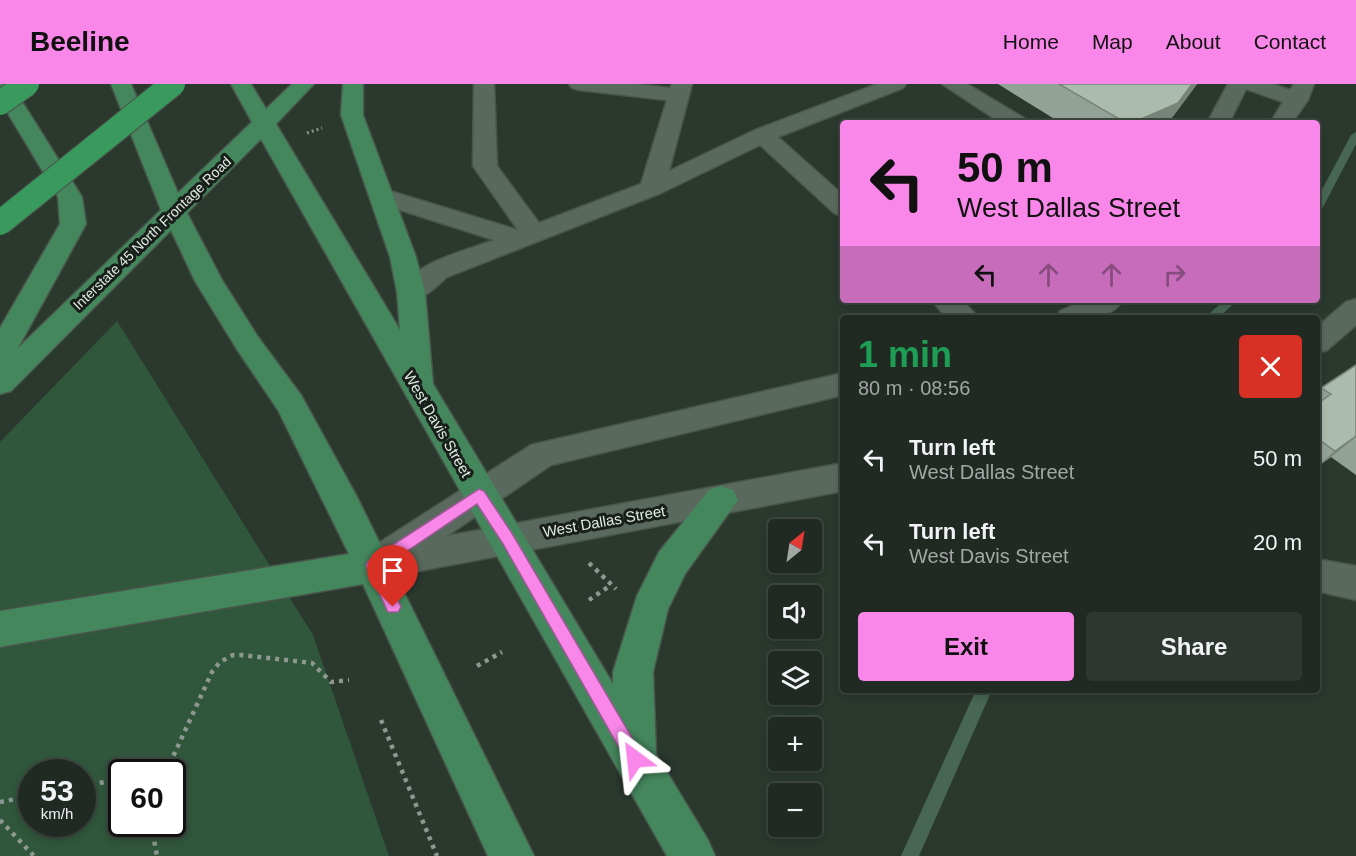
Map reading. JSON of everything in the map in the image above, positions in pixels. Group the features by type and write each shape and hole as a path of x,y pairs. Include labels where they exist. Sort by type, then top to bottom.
{"highway":[{"path":"0,103 27,84"},
{"path":"0,223 173,84"}],"main road":[{"path":"122,84 174,212 209,281 248,344 290,403 373,566 511,856"},
{"name":"West Davis Street","path":"241,84 479,495 508,539 692,856"},
{"name":"Interstate 45 North Frontage Road","path":"0,383 304,84"},
{"path":"354,84 352,115 403,257 411,292 420,392"},
{"path":"0,86 3,87 70,196 73,224 0,353"},
{"path":"635,759 633,672 650,608 672,563 721,500"},
{"path":"0,629 373,566"}],"street":[{"path":"484,84 485,166 527,236"},
{"path":"579,84 680,90 652,188"},
{"path":"411,292 438,271 652,188 763,135 896,84"},
{"path":"952,84 1011,120"},
{"path":"1220,120 1238,84"},
{"path":"1253,84 1301,92 1283,120"},
{"path":"763,135 840,205"},
{"path":"381,196 527,236"},
{"path":"948,303 962,315"},
{"path":"1076,315 1102,303"},
{"path":"1320,341 1352,316"},
{"path":"373,566 542,454 840,385"},
{"name":"West Dallas Street","path":"373,566 840,478"},
{"path":"1320,575 1356,583"}],"path":[{"path":"585,560 620,591"},
{"path":"586,601 611,585"},
{"path":"477,666 502,652"},
{"path":"172,759 212,672 225,658 241,655 312,663 331,682 349,680"},
{"path":"381,720 437,856"},
{"path":"0,802 18,799"},
{"path":"0,820 34,856"},
{"path":"153,837 157,856"}],"green space":[{"path":"117,321 313,635 389,856 0,856 0,442"}],"building":[{"path":"1059,84 1192,84 1178,103 1139,120 1121,120"},
{"path":"1356,365 1356,436 1335,451 1320,440 1320,402 1331,394 1321,388"}],"waterway":[{"path":"1320,203 1356,135"},
{"path":"1214,315 1228,303"},
{"path":"910,856 983,693"}],"route":[{"path":"393,607 373,566 479,495 508,539 635,759"}]}
